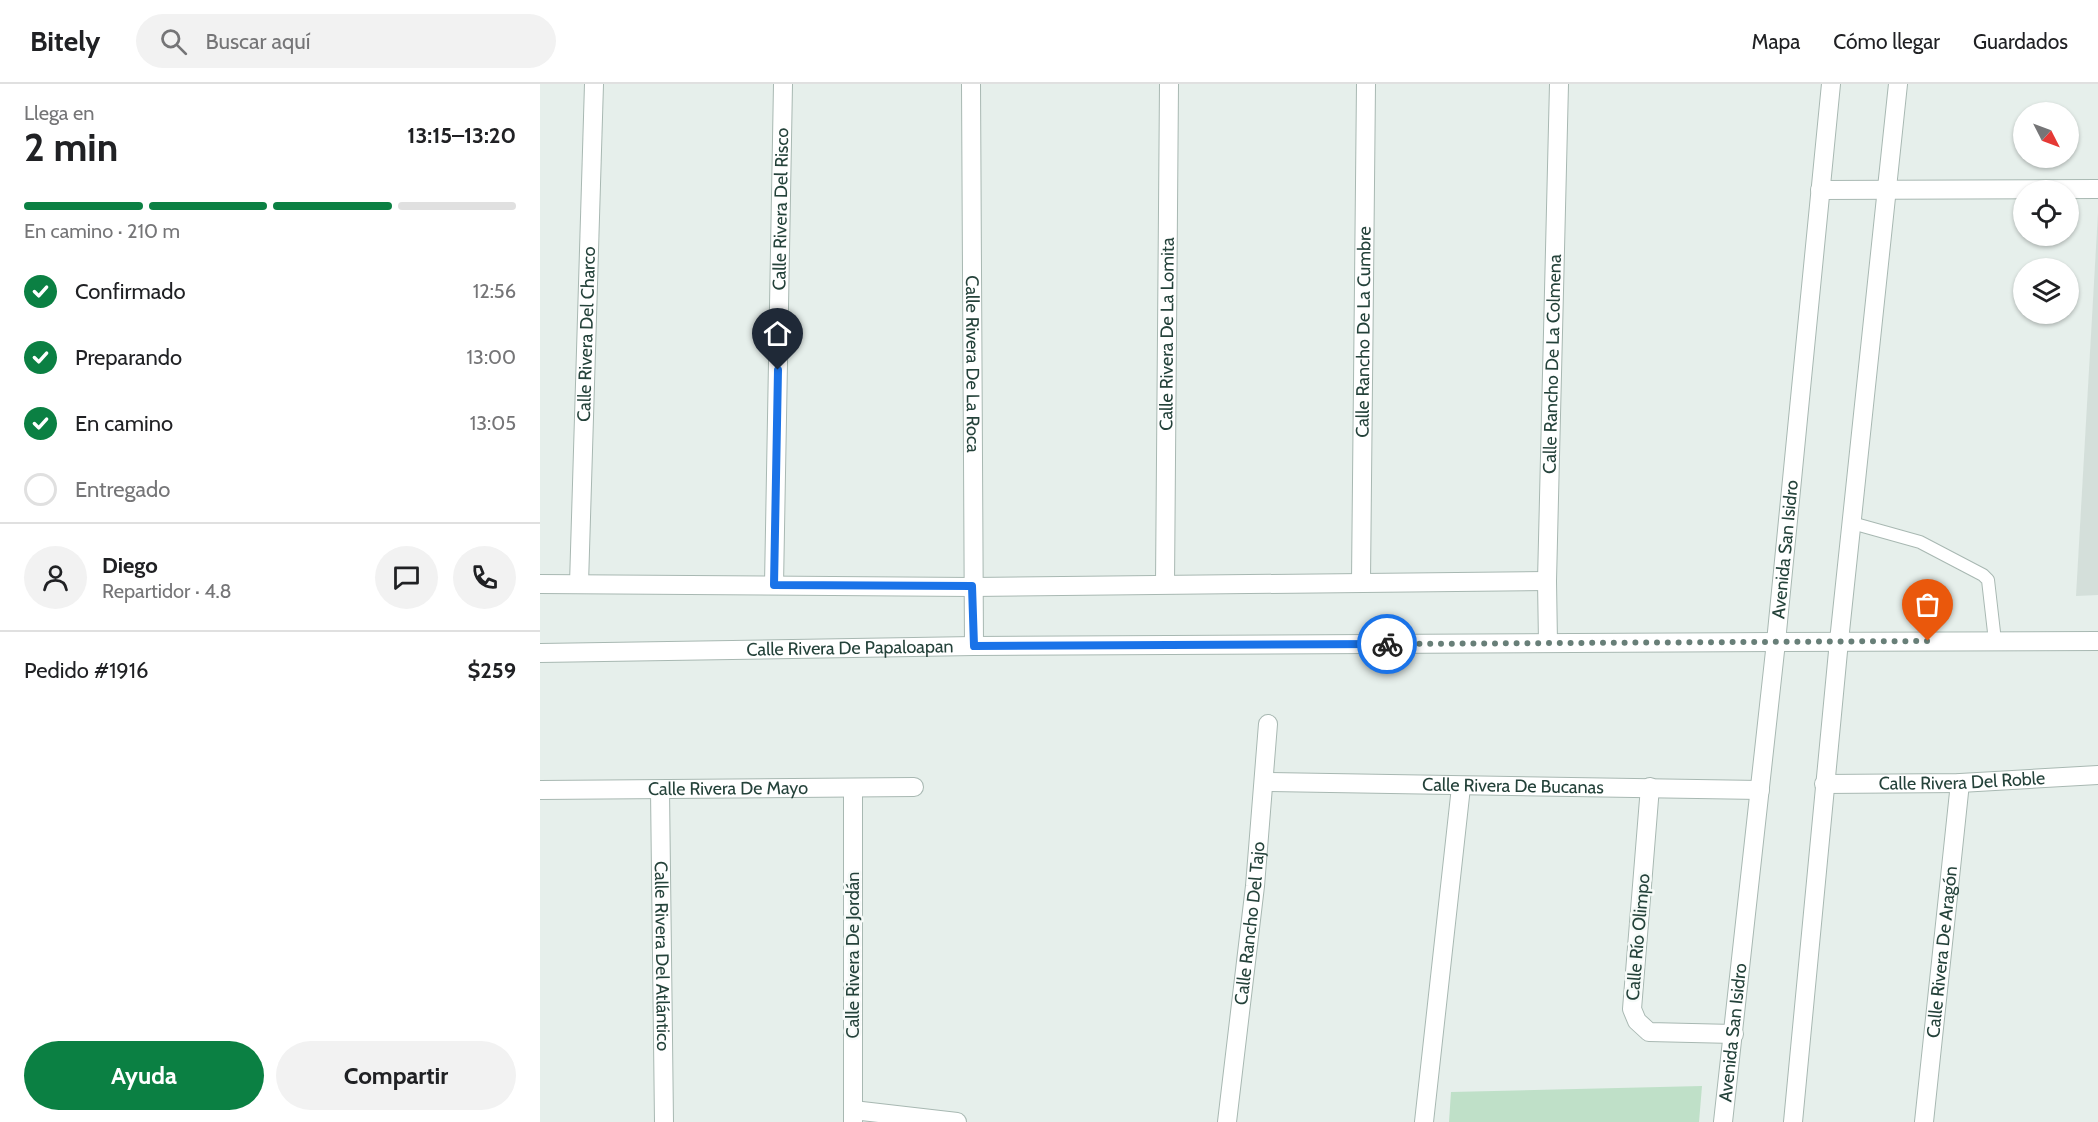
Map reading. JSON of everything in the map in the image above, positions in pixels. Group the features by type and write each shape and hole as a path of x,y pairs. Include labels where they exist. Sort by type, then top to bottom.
{"street":[{"name":"Calle Rivera Del Charco","path":"579,584 594,84"},
{"name":"Calle Rivera Del Risco","path":"774,585 783,84"},
{"name":"Calle Rivera De La Roca","path":"971,84 974,646"},
{"name":"Calle Rivera De La Lomita","path":"1165,584 1169,84"},
{"name":"Calle Rancho De La Cumbre","path":"1361,581 1366,84"},
{"name":"Calle Rancho De La Colmena","path":"1548,643 1547,581 1558,84"},
{"name":"Avenida San Isidro","path":"1723,1122 1776,642 1830,84"},
{"path":"1793,1122 1824,784 1898,84"},
{"path":"1820,190 2098,189"},
{"path":"540,584 972,586 1547,581"},
{"name":"Calle Rivera De Papaloapan","path":"540,653 974,646 2098,641"},
{"name":"Calle Rancho Del Tajo","path":"1227,1122 1255,886 1268,724"},
{"name":"Calle Rivera Del Roble","path":"1824,784 1960,783 2098,775"},
{"name":"Calle Rivera De Bucanas","path":"1264,782 1461,787 1650,787 1760,790"},
{"name":"Calle Rivera De Aragón","path":"1924,1122 1960,783"},
{"name":"Calle Rivera De Mayo","path":"540,790 914,787"},
{"path":"1424,1122 1461,787"},
{"name":"Calle Río Olimpo","path":"1650,787 1632,1009 1637,1021 1649,1032 1734,1034"},
{"name":"Calle Rivera De Jordán","path":"852,788 853,1116"},
{"name":"Calle Rivera Del Atlántico","path":"660,790 664,1122"},
{"path":"853,1116 957,1122"}],"lane":[{"path":"1852,523 1920,542 1983,575 1988,580 1995,641"}],"shaded area":[{"path":"2098,213 2098,595 2076,596"}],"green space":[{"path":"1702,1086 1699,1122 1449,1122 1451,1092"}],"way so far":[{"path":"1387,644 1928,641"}],"route":[{"path":"778,370 774,585 972,586 974,646 1387,644"}]}
